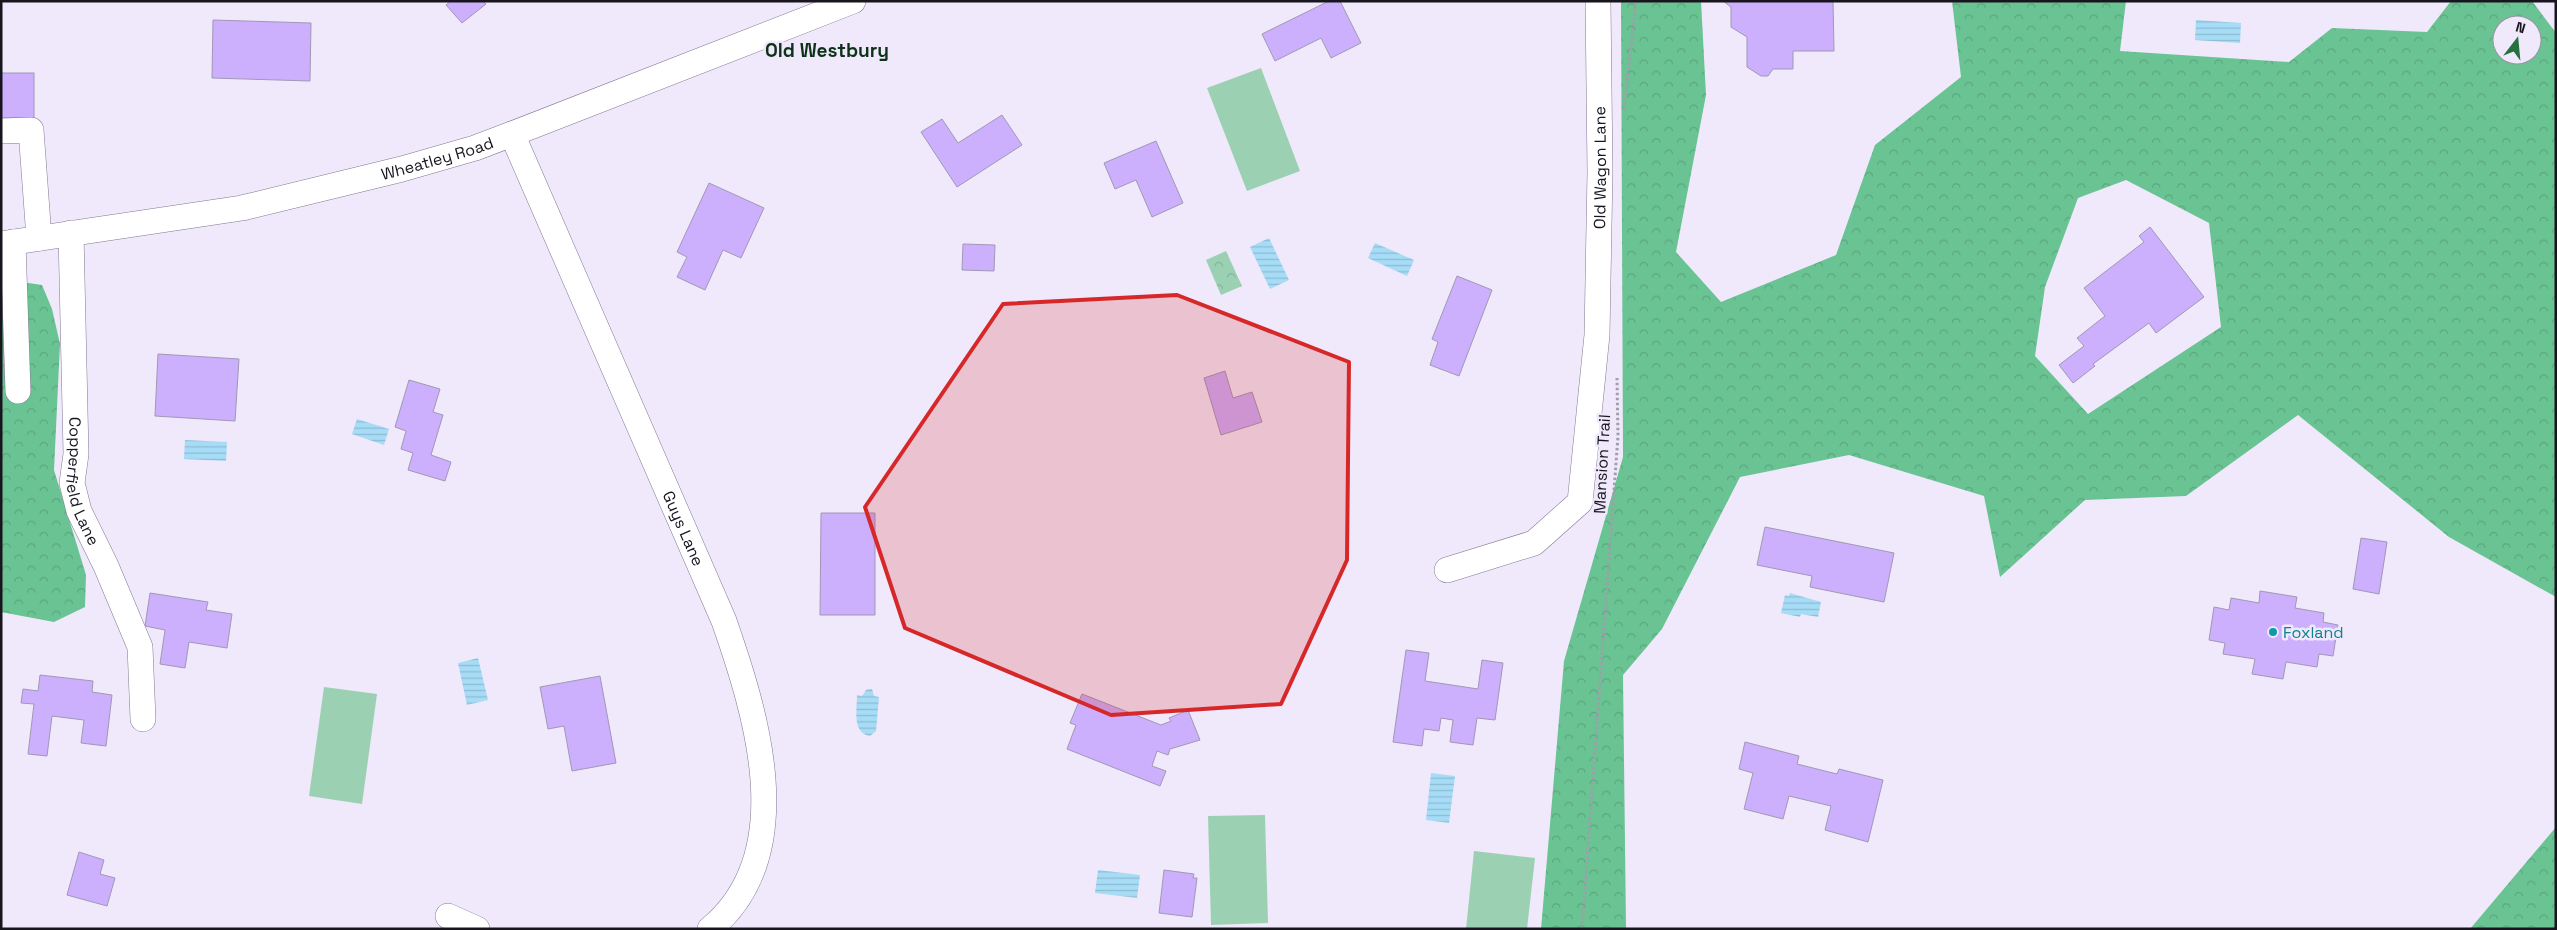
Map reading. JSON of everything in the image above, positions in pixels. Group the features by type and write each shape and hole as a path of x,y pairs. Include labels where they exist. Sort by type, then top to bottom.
{"street":[{"name":"Old Wagon Lane","path":"1447,570 1534,543 1580,502 1597,335 1600,172 1598,1"},
{"name":"Wheatley Road","path":"7,243 242,208 475,148 847,2"},
{"path":"1,131 31,130 39,238"},
{"name":"Guys Lane","path":"512,134 724,621 748,690 762,765 763,816 758,850 753,868 734,902 710,929"},
{"name":"Copperfield Lane","path":"71,234 76,454 72,483 79,512 106,566 140,647 143,719"},
{"path":"7,243 18,391"},
{"path":"448,916 477,929"}],"path":[{"path":"1622,120 1636,1"},
{"name":"Mansion Trail","path":"1582,929 1618,436 1617,368"}],"highlighted area":[{"path":"1177,295 1349,362 1347,560 1281,704 1111,715 905,628 865,507 1003,304"}],"green space":[{"path":"1621,1 1701,1 1706,95 1676,252 1721,302 1836,255 1875,145 1961,77 1952,1 2126,1 2120,51 2289,62 2332,28 2427,32 2451,1 2532,1 2556,33 2556,597 2449,537 2298,415 2186,496 2085,500 2000,577 1984,496 1849,455 1740,477 1662,629 1623,675 1626,929 1541,929 1564,661 1623,457","holes":["2126,180 2209,223 2221,327 2088,414 2035,356 2045,287 2078,198"]},
{"path":"1261,68 1300,171 1247,191 1207,88"},
{"path":"1226,251 1242,286 1221,295 1206,260"},
{"path":"1,279 42,285 52,309 60,344 54,470 86,575 85,607 54,622 1,612"},
{"path":"324,687 377,694 362,804 309,796"},
{"path":"1265,815 1268,923 1211,925 1208,816"},
{"path":"2556,827 2556,929 2470,929"},
{"path":"1474,851 1535,858 1527,929 1466,929"}],"water":[{"path":"2196,20 2241,23 2240,43 2195,40"},
{"path":"1269,238 1289,280 1270,289 1250,247"},
{"path":"1375,243 1414,260 1407,276 1368,258"},
{"path":"357,419 389,429 384,445 352,434"},
{"path":"185,440 227,442 226,461 184,459"},
{"path":"1790,593 1821,602 1818,617 1801,614 1800,617 1781,613 1785,595 1789,596"},
{"path":"478,658 488,700 467,705 458,663"},
{"path":"869,689 872,689 874,696 879,697 876,731 870,736 860,730 856,714 857,695 862,696"},
{"path":"1431,773 1455,776 1449,823 1426,820"},
{"path":"1098,870 1140,875 1137,898 1095,893"}],"building":[{"path":"451,1 483,1 486,4 462,23 446,5"},
{"path":"1329,1 1340,1 1361,43 1331,58 1321,38 1275,61 1262,34"},
{"path":"1723,1 1833,1 1834,51 1793,51 1793,69 1773,69 1768,76 1761,76 1747,67 1747,37 1731,27 1731,7"},
{"path":"213,20 311,23 310,81 212,78"},
{"path":"1,73 34,73 34,118 1,118"},
{"path":"1002,115 1022,145 957,187 921,132 942,119 958,143"},
{"path":"1156,141 1183,203 1152,217 1136,180 1115,189 1104,163"},
{"path":"709,183 764,208 741,258 723,250 705,290 677,277 687,257 677,252"},
{"path":"2150,227 2204,297 2156,333 2149,323 2093,364 2095,366 2073,383 2059,365 2084,346 2077,338 2105,316 2084,288 2144,242 2139,236"},
{"path":"963,244 995,245 994,271 962,270"},
{"path":"1457,276 1492,290 1459,376 1430,365 1438,342 1432,339"},
{"path":"158,354 239,359 235,421 155,416"},
{"path":"1225,371 1233,398 1252,392 1262,422 1221,435 1204,378"},
{"path":"409,380 440,389 433,412 443,415 431,455 451,462 445,481 408,470 413,453 401,449 406,431 395,427"},
{"path":"821,513 875,513 875,615 820,615"},
{"path":"1765,527 1894,553 1884,602 1810,587 1812,576 1757,565"},
{"path":"2361,538 2387,542 2379,594 2353,589"},
{"name":"Foxland","path":"2260,591 2297,597 2295,608 2324,613 2323,622 2338,625 2333,656 2319,654 2317,667 2286,662 2283,679 2252,674 2255,659 2223,654 2225,643 2209,640 2214,607 2229,610 2231,598 2259,603"},
{"path":"150,593 208,602 206,610 232,614 227,648 189,642 185,668 160,664 165,630 145,626"},
{"path":"1406,650 1429,653 1425,681 1478,689 1482,660 1503,663 1495,720 1477,718 1473,745 1450,742 1453,720 1441,718 1439,731 1424,729 1422,746 1393,742"},
{"path":"40,675 93,681 92,692 112,695 106,746 81,743 84,720 52,716 47,756 28,754 34,704 21,703 23,689 38,691"},
{"path":"600,676 616,763 572,771 564,726 548,729 540,687"},
{"path":"1082,694 1161,725 1171,721 1169,718 1188,710 1200,740 1170,749 1168,755 1157,751 1152,766 1166,771 1160,786 1067,749 1076,725 1070,723"},
{"path":"1745,742 1799,756 1797,764 1837,774 1839,769 1883,780 1868,842 1825,830 1831,806 1789,796 1783,819 1744,809 1753,773 1739,769"},
{"path":"79,852 104,860 100,874 115,878 107,906 67,895"},
{"path":"1164,870 1194,874 1193,878 1197,878 1192,917 1159,913"}],"place":[{"name":"Foxland","path":"2273,632"}],"district":[{"name":"Old Westbury","path":"827,50"}]}
